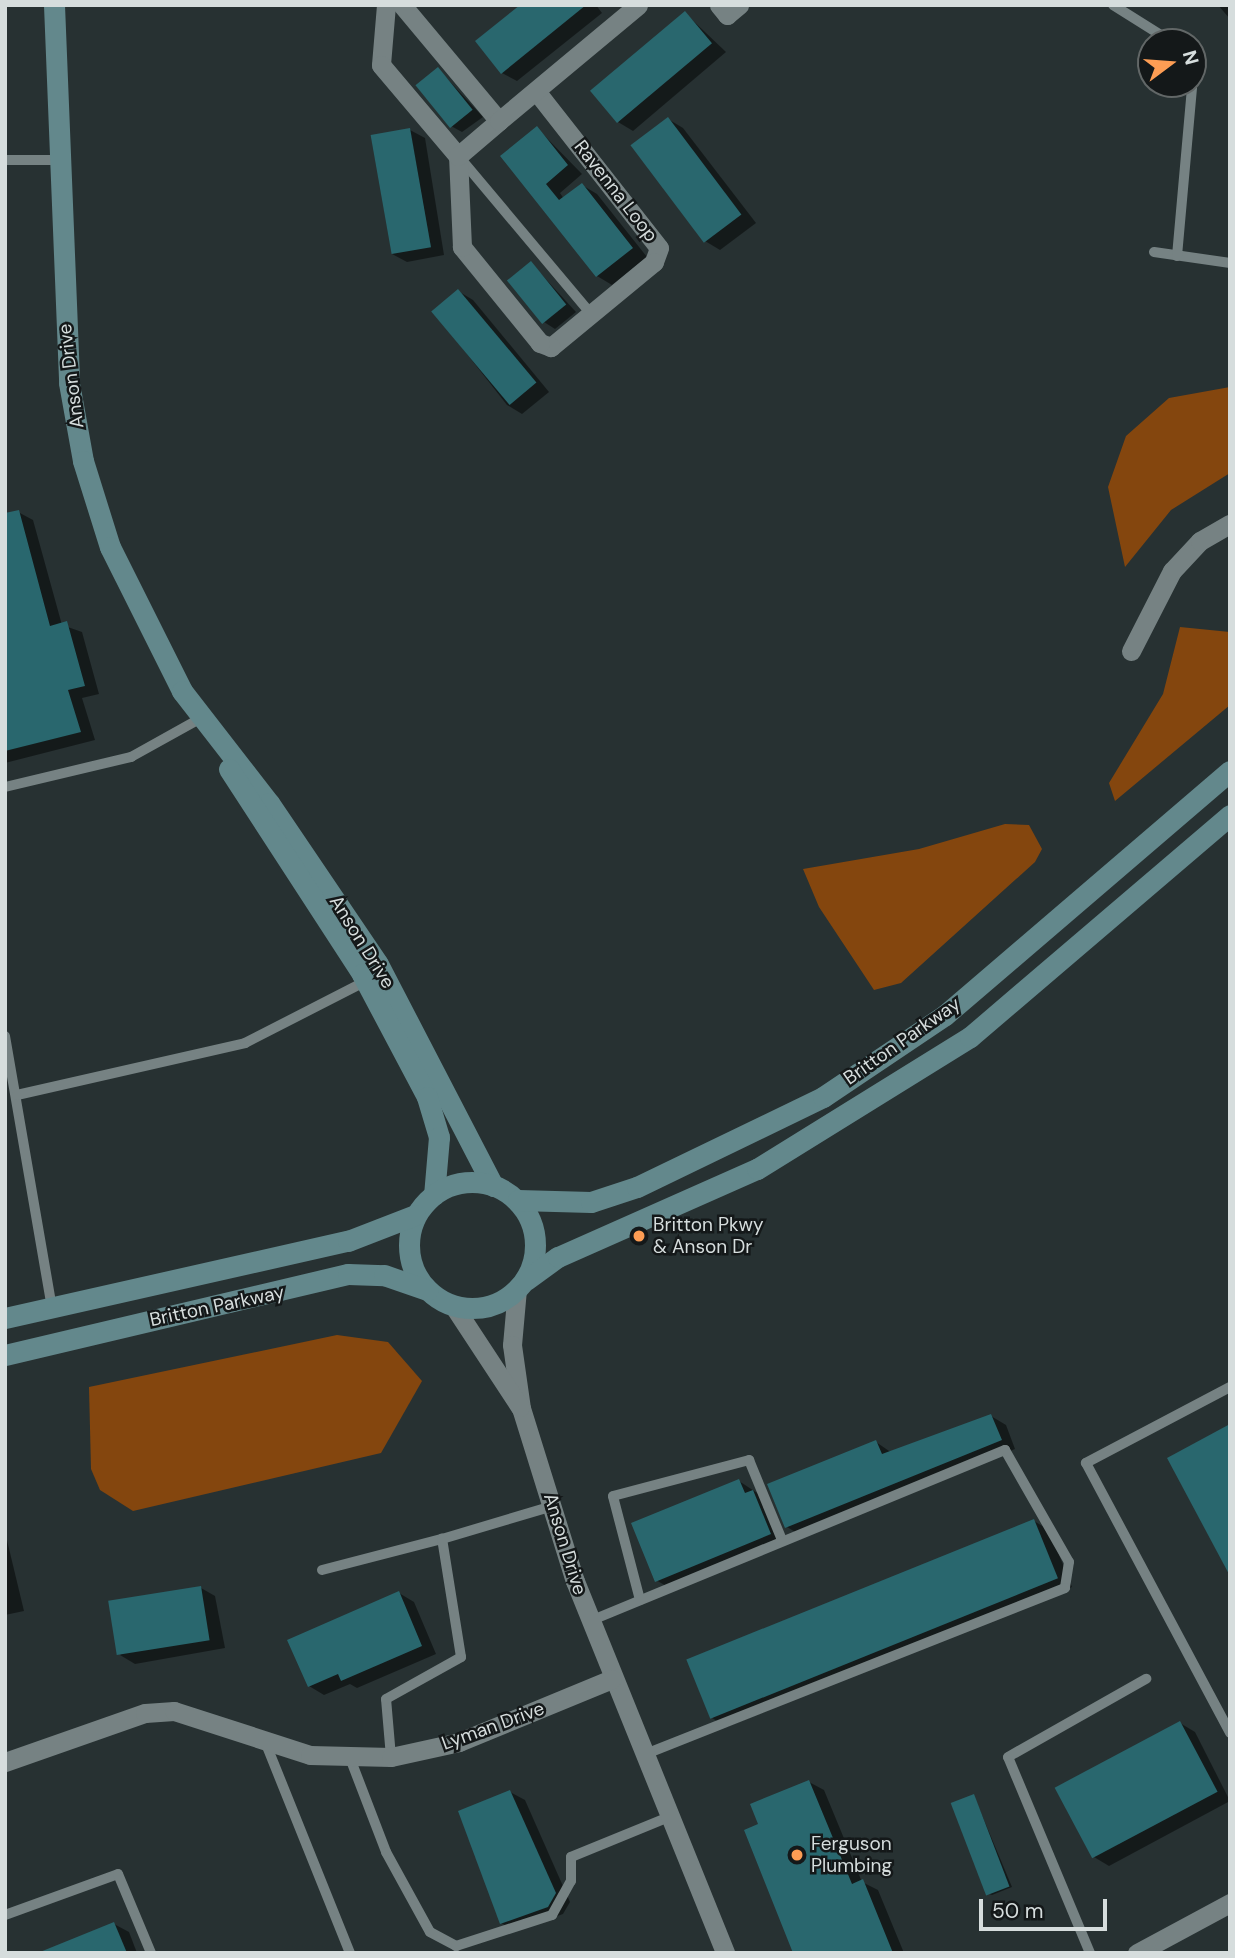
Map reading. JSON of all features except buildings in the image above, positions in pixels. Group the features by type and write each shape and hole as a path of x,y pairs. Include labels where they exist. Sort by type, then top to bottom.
{"main road":[{"name":"Anson Drive","path":"54,5 66,350 83,460 127,590 253,813 366,981 433,1117 440,1173 434,1195"},
{"name":"Anson Drive","path":"201,718 269,803 378,964 493,1186"},
{"name":"Britton Parkway","path":"518,1200 592,1202 637,1187 823,1097 945,1015 1230,771"},
{"name":"Britton Parkway","path":"521,1284 558,1257 757,1169 840,1123 971,1037 1230,815"},
{"path":"463,1182 493,1186 518,1200 535,1239 521,1284 479,1308 453,1305 427,1290 409,1255 415,1215 434,1195 463,1182"},
{"name":"Britton Parkway","path":"5,1318 348,1241 415,1215"},
{"name":"Britton Parkway","path":"5,1355 348,1274 384,1275 427,1290"}],"street":[{"path":"386,5 381,65 458,156 638,5"},
{"path":"402,5 499,121"},
{"path":"719,5 727,15 739,5"},
{"name":"Ravenna Loop","path":"458,156 462,247 535,337 551,347 654,262 659,248 536,90"},
{"path":"1131,651 1172,571 1200,541 1230,524"},
{"name":"Anson Drive","path":"521,1284 512,1345 521,1408 590,1621 612,1679"},
{"name":"Anson Drive","path":"453,1305 521,1408"},
{"path":"612,1679 725,1953"},
{"name":"Lyman Drive","path":"5,1762 145,1713 205,1717 266,1744 350,1758 391,1757 458,1742 612,1679"},
{"path":"1137,1953 1230,1903"}],"lane":[{"path":"1114,5 1150,28"},
{"path":"1177,256 1191,98"},
{"path":"458,156 592,315"},
{"path":"5,160 58,160"},
{"path":"1154,252 1230,263"},
{"path":"5,787 131,758 201,718"},
{"path":"18,1095 244,1043 366,981"},
{"path":"5,1035 18,1095 52,1307"},
{"path":"1230,1387 1086,1463 1230,1733"},
{"path":"590,1621 1005,1450 1069,1562 1065,1588 644,1755"},
{"path":"640,1600 613,1496 749,1460 782,1540"},
{"path":"322,1570 442,1539 553,1506"},
{"path":"391,1757 386,1699 461,1657 442,1539"},
{"path":"1090,1953 1008,1757 1146,1679"},
{"path":"266,1744 350,1953"},
{"path":"350,1758 386,1852 430,1932 456,1946 552,1915 570,1881 571,1857 669,1817"},
{"path":"5,1915 117,1874 151,1953"}],"shaded area":[{"path":"1230,387 1230,473 1171,510 1125,567 1108,487 1126,436 1169,398"},
{"path":"1180,627 1230,632 1230,705 1115,801 1109,783 1163,694"},
{"path":"1005,824 1029,825 1042,849 1035,862 901,983 874,990 819,907 803,869 919,849"},
{"path":"337,1335 388,1342 422,1381 381,1453 133,1511 100,1490 91,1469 89,1387"}],"place":[{"name":"Britton Pkwy & Anson Dr","path":"639,1236"},
{"name":"Ferguson Plumbing","path":"797,1855"}]}
